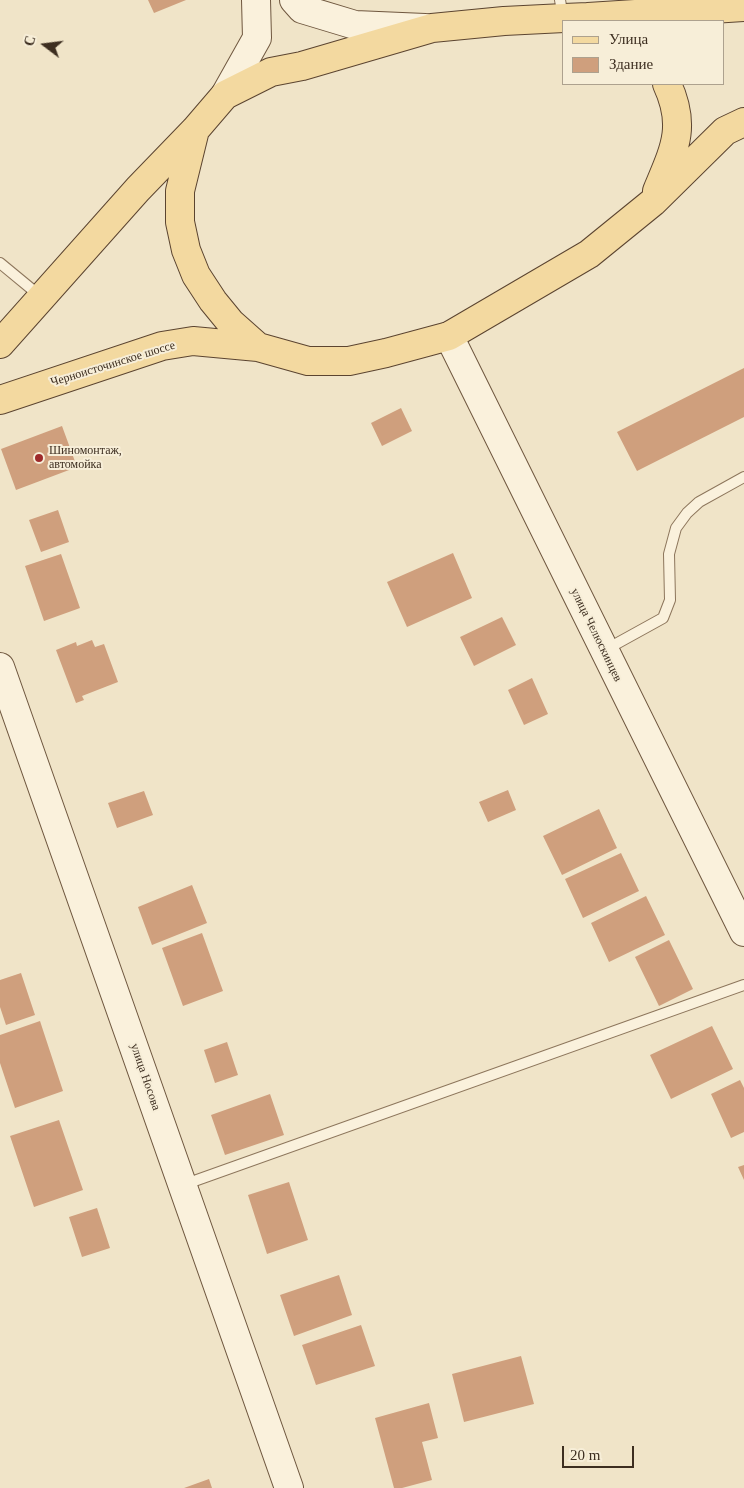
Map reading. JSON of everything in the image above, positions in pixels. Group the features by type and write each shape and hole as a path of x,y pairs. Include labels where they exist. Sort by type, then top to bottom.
{"main road":[{"path":"0,344 225,95 271,72 302,66 432,28 578,14 744,7"},
{"path":"653,202 676,146 678,114 668,85"},
{"path":"653,202 725,131 744,122"},
{"path":"195,130 180,191 180,222 186,250 196,275 213,301 231,322 258,347"},
{"name":"Черноисточинское шоссе","path":"0,400 162,346 193,341 258,347 308,361 349,362 386,354 449,336 589,254 653,202"}],"street":[{"path":"225,95 257,38 256,0"},
{"path":"294,0 302,8 355,25 432,28"},
{"name":"улица Челюскинцев","path":"449,336 744,932"},
{"name":"улица Носова","path":"0,667 288,1488"}],"lane":[{"path":"0,263 43,298"},
{"path":"604,650 663,618 670,600 668,554 676,528 687,513 699,502 744,477"},
{"path":"182,1185 744,985"}],"building":[{"path":"148,0 186,0 154,13"},
{"path":"744,368 744,417 637,471 617,432"},
{"path":"401,408 412,431 382,446 371,423"},
{"name":"Шиномонтаж, автомойка","path":"62,426 77,467 16,490 1,449"},
{"path":"58,510 69,542 41,552 29,520"},
{"path":"453,553 472,598 407,627 387,582"},
{"path":"61,554 80,608 44,621 25,566"},
{"path":"502,617 516,645 474,666 460,637"},
{"path":"92,640 95,647 104,644 118,682 82,696 84,700 76,703 56,650 76,642 77,646"},
{"path":"532,678 548,714 524,725 508,690"},
{"path":"508,790 516,810 488,822 479,802"},
{"path":"144,791 153,815 117,828 108,803"},
{"path":"599,809 617,848 562,875 543,836"},
{"path":"621,853 639,891 583,918 565,879"},
{"path":"192,885 207,923 152,945 138,907"},
{"path":"646,896 665,935 609,962 591,923"},
{"path":"202,933 223,991 183,1006 162,948"},
{"path":"669,940 693,989 659,1006 635,957"},
{"path":"21,973 35,1015 6,1025 0,1007 0,980"},
{"path":"40,1021 63,1091 15,1108 0,1063 0,1035"},
{"path":"712,1026 733,1069 671,1099 650,1055"},
{"path":"227,1042 238,1075 215,1083 204,1050"},
{"path":"740,1080 744,1088 744,1132 731,1138 711,1094"},
{"path":"270,1094 284,1135 225,1155 211,1115"},
{"path":"59,1120 83,1190 34,1207 10,1136"},
{"path":"744,1165 744,1180 738,1167"},
{"path":"289,1182 308,1240 267,1254 248,1195"},
{"path":"97,1208 110,1248 82,1257 69,1217"},
{"path":"339,1275 352,1315 294,1336 280,1295"},
{"path":"361,1325 375,1366 316,1385 302,1345"},
{"path":"521,1356 534,1404 464,1422 452,1374"},
{"path":"429,1403 438,1438 422,1442 432,1480 402,1488 394,1488 375,1418"},
{"path":"209,1479 212,1488 184,1488"}],"place":[{"name":"Шиномонтаж, автомойка","path":"39,458"}]}
